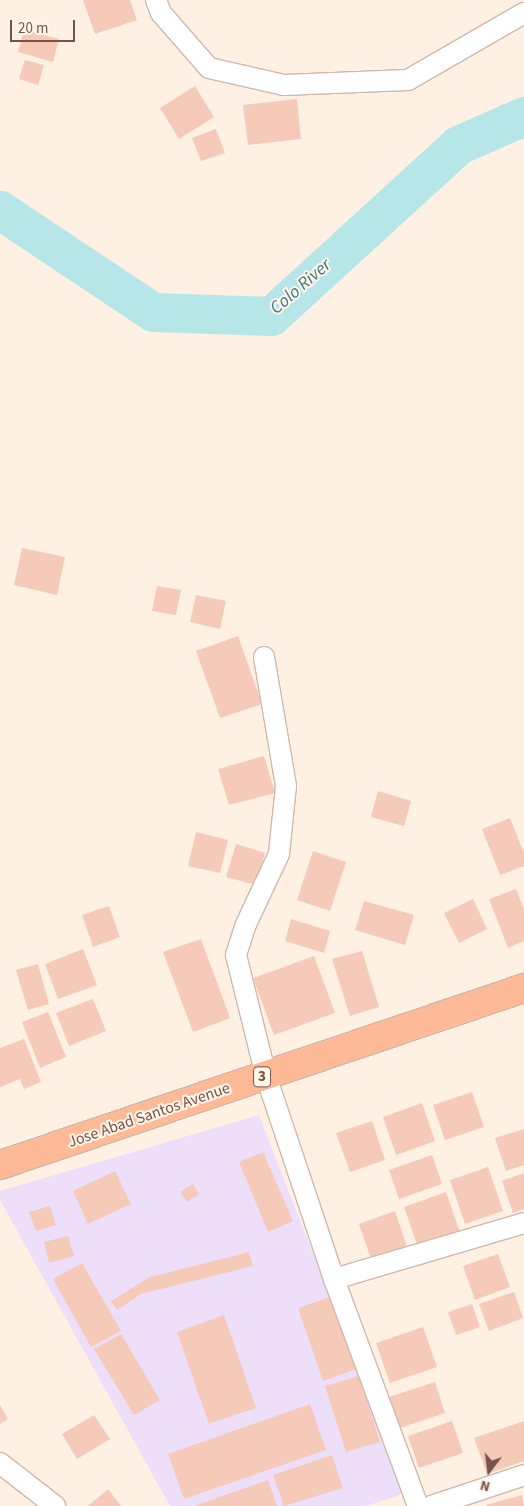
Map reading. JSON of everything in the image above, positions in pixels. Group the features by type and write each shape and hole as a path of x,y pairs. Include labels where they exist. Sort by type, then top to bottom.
{"highway":[{"name":"Jose Abad Santos Avenue","path":"0,1165 524,988"}],"street":[{"path":"156,0 161,13 209,68 284,85 408,80 524,13"},
{"path":"264,658 285,796 279,854 246,924 236,955 266,1076 334,1279 418,1506"},
{"path":"334,1279 524,1224"},
{"path":"0,1463 56,1506"},
{"path":"432,1506 524,1474"}],"shaded area":[{"path":"259,1115 406,1493 366,1506 170,1506 0,1200 0,1191"}],"building":[{"path":"83,0 130,0 137,20 95,34"},
{"path":"24,30 59,39 53,62 18,52"},
{"path":"25,60 44,65 38,85 19,79"},
{"path":"195,86 214,117 179,139 160,108"},
{"path":"297,99 301,139 248,145 243,105"},
{"path":"216,129 225,153 201,161 192,138"},
{"path":"22,548 65,557 57,595 14,585"},
{"path":"157,586 181,590 176,615 152,611"},
{"path":"196,595 226,601 220,629 190,622"},
{"path":"238,636 262,704 220,718 196,651"},
{"path":"264,756 275,793 229,805 218,769"},
{"path":"378,791 411,801 404,826 371,817"},
{"path":"510,818 524,853 524,866 500,875 482,829"},
{"path":"196,832 228,840 220,873 188,866"},
{"path":"236,844 265,853 256,885 226,877"},
{"path":"313,851 346,862 330,911 297,900"},
{"path":"516,889 524,909 524,941 508,948 489,899"},
{"path":"473,899 487,929 459,943 444,913"},
{"path":"364,901 414,915 405,945 355,930"},
{"path":"109,906 120,937 93,947 82,915"},
{"path":"291,919 330,931 324,953 285,941"},
{"path":"201,939 230,1018 193,1032 163,952"},
{"path":"83,949 97,985 58,999 45,964"},
{"path":"362,951 379,1007 350,1016 332,959"},
{"path":"314,956 335,1013 274,1035 253,978"},
{"path":"38,964 49,1004 28,1010 16,970"},
{"path":"93,999 106,1031 69,1046 56,1013"},
{"path":"48,1012 66,1057 40,1068 22,1022"},
{"path":"24,1039 41,1082 24,1089 20,1079 0,1087 0,1048"},
{"path":"472,1092 484,1127 445,1140 433,1105"},
{"path":"422,1103 435,1141 396,1155 383,1117"},
{"path":"372,1121 385,1160 350,1172 336,1133"},
{"path":"524,1129 524,1165 506,1171 495,1138"},
{"path":"263,1152 293,1221 268,1232 239,1162"},
{"path":"432,1155 442,1184 399,1199 389,1170"},
{"path":"488,1167 503,1211 465,1224 450,1180"},
{"path":"115,1171 131,1204 88,1224 73,1191"},
{"path":"524,1173 524,1209 513,1213 502,1181"},
{"path":"193,1184 199,1194 187,1202 180,1192"},
{"path":"446,1192 462,1238 420,1253 404,1207"},
{"path":"50,1206 56,1225 36,1231 29,1212"},
{"path":"395,1211 409,1253 373,1265 359,1224"},
{"path":"68,1236 74,1256 49,1263 44,1242"},
{"path":"249,1252 253,1266 141,1294 117,1310 111,1301 150,1277"},
{"path":"498,1254 510,1287 475,1300 463,1266"},
{"path":"82,1263 121,1331 91,1347 53,1279"},
{"path":"514,1292 523,1318 489,1331 479,1304"},
{"path":"330,1297 356,1369 323,1381 298,1308"},
{"path":"472,1304 480,1327 456,1335 448,1312"},
{"path":"224,1315 256,1408 209,1424 177,1332"},
{"path":"423,1327 437,1367 390,1383 376,1343"},
{"path":"121,1334 160,1400 134,1415 94,1349"},
{"path":"359,1376 380,1442 346,1452 325,1386"},
{"path":"435,1382 445,1413 400,1428 389,1397"},
{"path":"310,1404 326,1450 184,1499 168,1454"},
{"path":"0,1405 8,1419 0,1424"},
{"path":"94,1415 110,1439 77,1459 62,1434"},
{"path":"452,1421 463,1453 419,1468 408,1436"},
{"path":"524,1421 524,1461 487,1474 474,1438"},
{"path":"332,1455 343,1488 284,1506 273,1475"},
{"path":"268,1480 277,1506 194,1506"},
{"path":"108,1489 121,1506 88,1506"},
{"path":"522,1495 524,1506 486,1506 486,1505"}],"waterway":[{"name":"Colo River","path":"0,210 153,312 271,316 458,145 524,116"}]}
